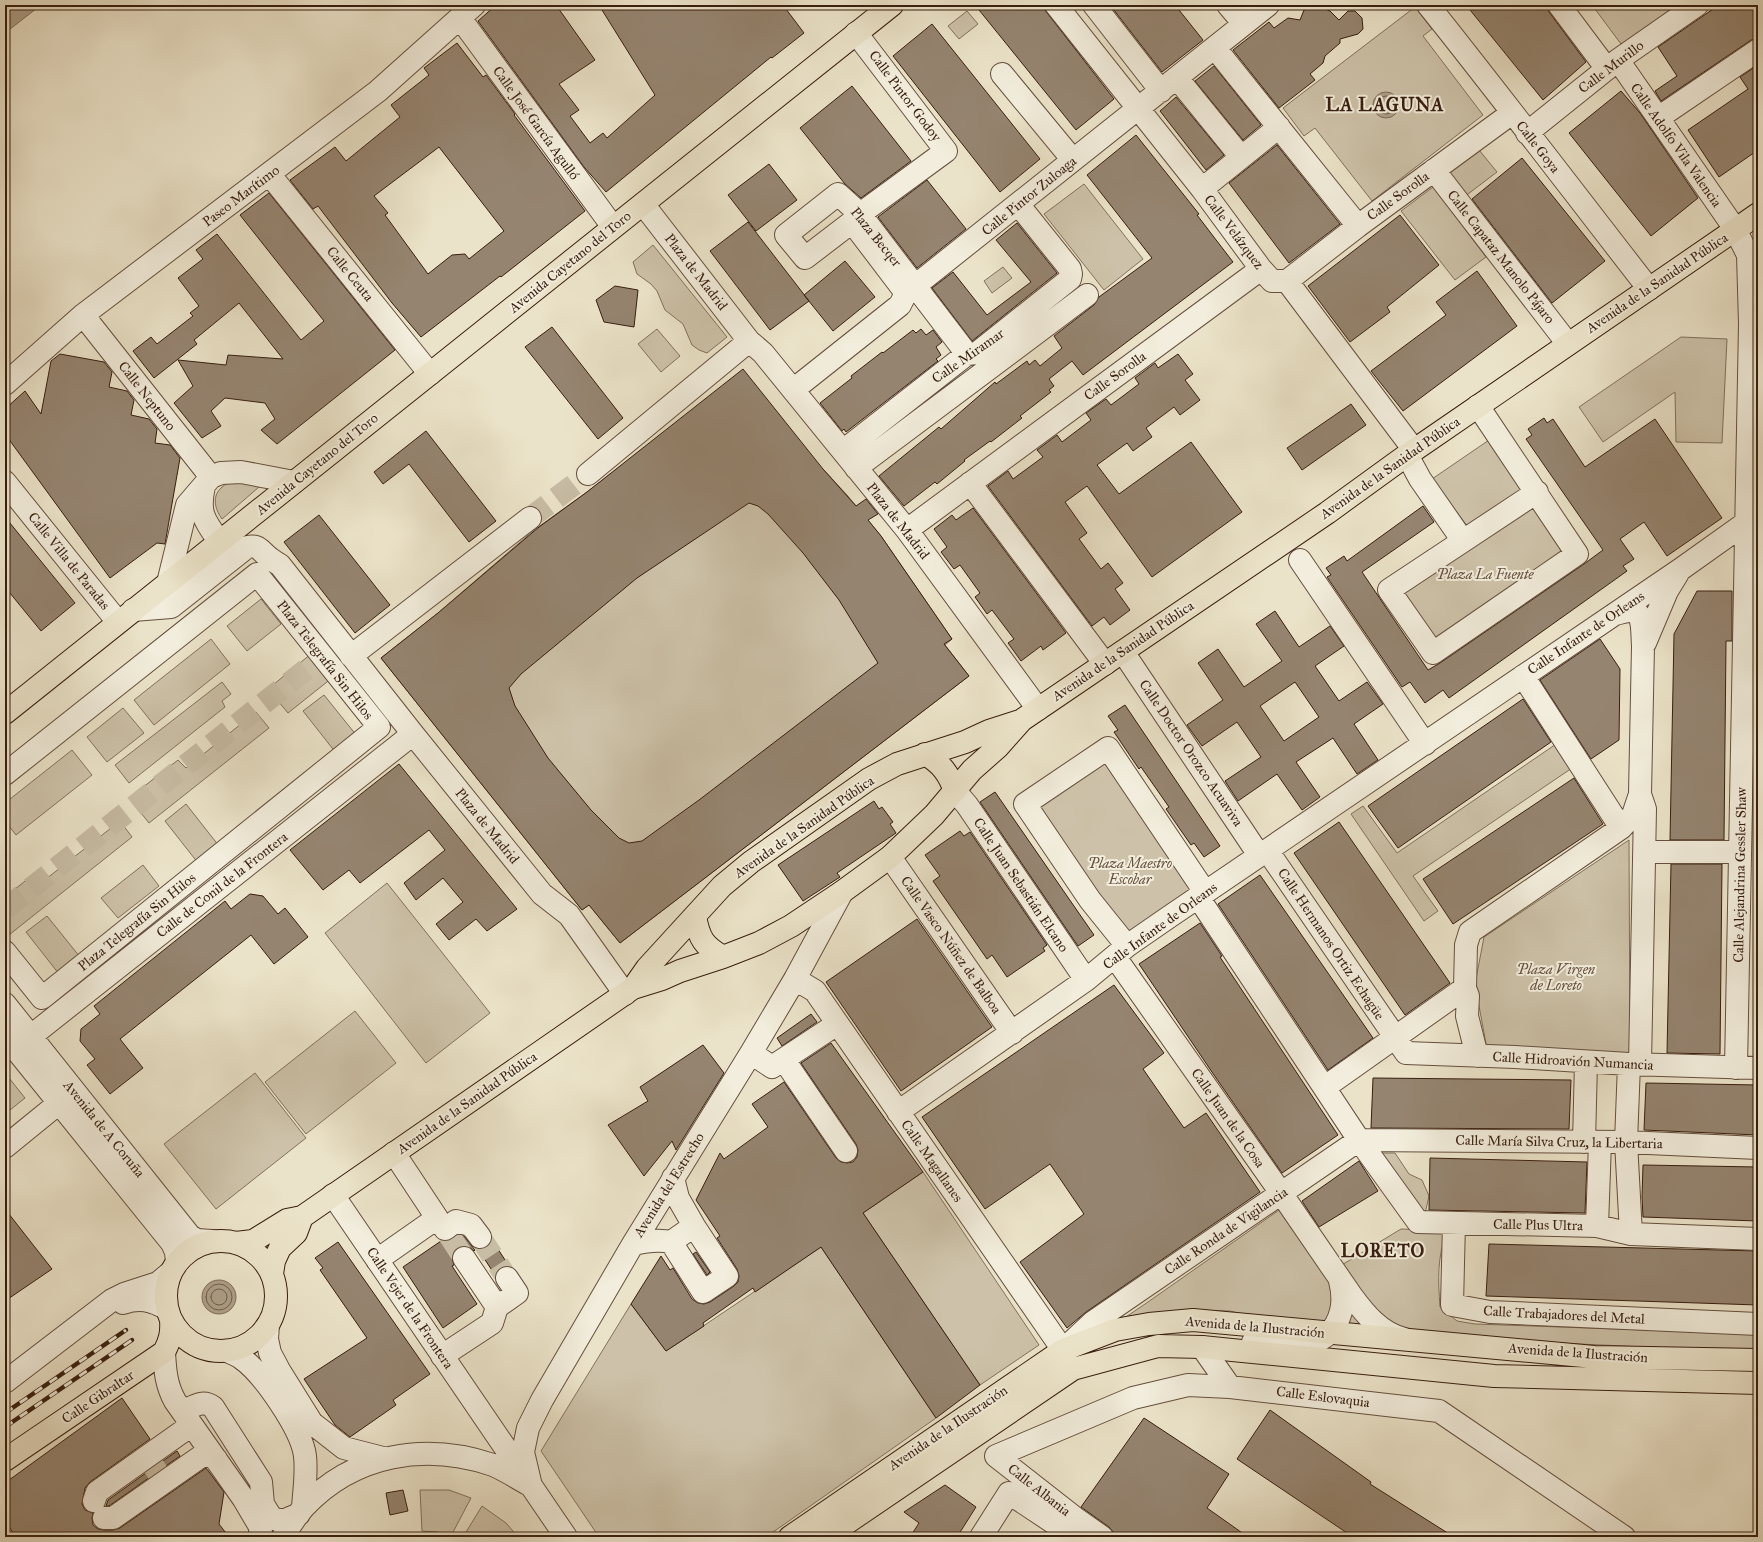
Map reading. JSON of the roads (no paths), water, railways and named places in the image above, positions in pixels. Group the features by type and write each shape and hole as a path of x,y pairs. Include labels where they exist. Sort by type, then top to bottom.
{"main road":[{"name":"Avenida Cayetano del Toro","path":"5,713 892,5"},
{"name":"Avenida de la Sanidad Pública","path":"236,1243 252,1241 287,1220 302,1217 629,991 723,957 759,942 791,926 842,892 890,857 934,815 972,770 998,748 1030,715 1758,214"},
{"name":"Avenida de la Sanidad Pública","path":"629,991 647,968 722,886 751,862 869,779 897,764 965,742 1030,715"},
{"path":"925,754 936,760 944,768 955,791"},
{"path":"695,916 702,941 723,957"},
{"path":"169,1315 186,1340 208,1350 227,1351 244,1347 254,1340 268,1324 274,1310 276,1298 272,1274 274,1261 280,1248 296,1233 302,1217"},
{"path":"164,1352 172,1331 169,1315 167,1284 174,1268 192,1248 212,1241 236,1243 247,1247 257,1254 272,1274"},
{"name":"Avenida de la Ilustración","path":"790,1537 1089,1332 1193,1320 1594,1357 1758,1360"},
{"name":"Avenida de la Ilustración","path":"826,1537 1073,1369 1158,1346 1202,1348 1494,1376 1758,1383"},
{"name":"Calle Gibraltar","path":"5,1460 164,1352"}],"street":[{"path":"1094,5 1238,154"},
{"path":"1228,5 1244,24"},
{"name":"Calle Pintor Zuloaga","path":"793,390 900,305 910,290 1268,5"},
{"name":"Calle Goya","path":"1428,5 1484,75 1512,114 1649,289"},
{"name":"Calle Adolfo Vila Valencia","path":"1559,5 1658,118 1735,230"},
{"name":"Calle Murillo","path":"1527,133 1612,64 1697,5"},
{"name":"Calle Velázquez","path":"1060,6 1202,189 1260,269 1272,281 1287,281"},
{"name":"Paseo Marítimo","path":"5,384 84,315 270,175 378,91 467,12"},
{"name":"Calle José García Agulló","path":"467,12 613,227"},
{"name":"Calle Pintor Godoy","path":"856,33 946,151 860,214"},
{"path":"1215,48 1358,226"},
{"path":"1658,118 1758,50"},
{"path":"1002,74 1073,160"},
{"name":"Calle Sorolla","path":"1287,281 1358,226 1512,114"},
{"path":"1202,189 1238,154 1279,127"},
{"name":"Calle Capataz Manolo Pájaro","path":"1434,170 1568,344"},
{"name":"Calle Ceuta","path":"270,175 430,374"},
{"name":"Plaza Becqer","path":"838,194 860,214 910,290 852,222 805,258 786,235 838,194"},
{"name":"Plaza de Madrid","path":"642,204 749,341 763,353 907,530 1030,715"},
{"name":"Calle Miramar","path":"843,451 967,354 977,353 1070,279 1070,269 1018,204"},
{"name":"Calle Alejandrina Gessler Shaw","path":"1735,230 1748,255 1750,324 1736,1068"},
{"name":"Calle Sorolla","path":"907,530 1260,269"},
{"path":"1287,281 1411,453 1420,480 1463,541"},
{"path":"910,290 967,354"},
{"name":"Calle Miramar","path":"856,468 1087,295"},
{"name":"Calle Neptuno","path":"84,315 208,482"},
{"path":"588,474 749,341"},
{"path":"1478,406 1536,492 1577,554 1433,653 1389,590 1536,492"},
{"path":"168,582 187,505 208,482 221,473 241,472 294,482"},
{"name":"Calle Villa de Paradas","path":"5,482 126,616"},
{"path":"208,482 201,502 204,521 219,542"},
{"path":"970,483 1114,658"},
{"path":"323,656 346,649 530,518"},
{"name":"Plaza de Madrid","path":"248,519 276,555 280,565"},
{"name":"Calle Infante de Orleans","path":"898,1112 1086,980 1121,952 1202,894 1425,744 1681,569 1747,522"},
{"name":"Plaza de Madrid","path":"126,616 171,607 247,547 253,546 261,548 265,554 280,565 413,734 542,894 568,915 629,991"},
{"path":"1300,560 1425,744"},
{"path":"1643,646 1667,591 1681,569"},
{"name":"Plaza Telegrafía Sin Hilos","path":"5,774 257,574 379,728 42,998 5,952"},
{"path":"1477,1056 1467,1016 1468,996 1465,988 1466,945 1470,932 1623,826 1633,815 1640,794 1643,646 1641,630 1642,622 1639,615 1634,611 1615,614"},
{"name":"Calle Doctor Orozco Acuaviva","path":"1114,658 1263,852"},
{"path":"1523,676 1623,826 1639,828 1645,843"},
{"name":"Calle de Conil de la Frontera","path":"30,1036 413,734"},
{"path":"1121,952 1090,900 1025,804 1108,748 1359,1140"},
{"name":"Calle Juan Sebastián Elcano","path":"955,791 967,805 1086,980"},
{"path":"1631,1234 1626,1142 1634,1064 1645,843 1645,809 1640,794"},
{"path":"1645,843 1740,852"},
{"name":"Calle Hermanos Ortiz Echagüe","path":"1263,852 1396,1038"},
{"name":"Calle Vasco Núñez de Balboa","path":"890,857 1012,1033"},
{"name":"Avenida del Estrecho","path":"531,1486 523,1452 528,1428 542,1400 633,1244 751,1053 842,892"},
{"name":"Calle Juan de la Cosa","path":"1121,952 1281,1193 1362,1310 1378,1326 1390,1334 1414,1341"},
{"name":"Calle Magallanes","path":"794,979 815,991 1063,1350"},
{"path":"1325,1087 1465,988"},
{"name":"Avenida de A Coruña","path":"5,1004 190,1236 197,1240 212,1241"},
{"path":"751,1053 772,1068 837,1024"},
{"name":"Avenida de A Coruña","path":"5,1036 172,1243 176,1252 174,1268"},
{"name":"Calle Hidroavión Numancia","path":"1396,1038 1406,1053 1515,1057 1586,1062 1758,1068"},
{"path":"784,1060 846,1151"},
{"path":"1586,1062 1597,1226"},
{"path":"5,1147 59,1103"},
{"name":"Calle Ronda de Vigilancia","path":"1089,1332 1281,1193 1359,1140"},
{"name":"Calle María Silva Cruz, la Libertaria","path":"1359,1140 1626,1142 1758,1148"},
{"name":"Calle Plus Ultra","path":"1359,1140 1418,1222 1597,1226 1631,1234 1758,1239"},
{"path":"394,1153 444,1228"},
{"path":"633,1244 653,1240 671,1242 703,1292 727,1276 694,1226 678,1198 673,1178"},
{"name":"Calle Vejer de la Frontera","path":"333,1195 566,1537"},
{"path":"377,1260 444,1228 456,1220 471,1224 480,1237"},
{"name":"Calle Trabajadores del Metal","path":"1454,1223 1452,1305 1490,1312 1758,1324"},
{"path":"671,1242 694,1226"},
{"path":"464,1258 497,1307"},
{"path":"5,1382 112,1300 124,1294 158,1283 174,1268"},
{"path":"442,1356 492,1322 497,1307 517,1293 507,1278"},
{"name":"Calle Juan de la Cosa","path":"1330,1333 1341,1315 1343,1302 1340,1279"},
{"path":"104,1307 131,1300 143,1299 156,1303 169,1315"},
{"path":"268,1324 270,1353 312,1423 344,1448 383,1458"},
{"path":"1089,1332 1090,1352 1108,1359"},
{"path":"1158,1346 1167,1340 1194,1336 1299,1345 1321,1338 1330,1333"},
{"path":"1202,1348 1230,1387"},
{"path":"227,1351 240,1357 269,1387 298,1433 305,1455 301,1511"},
{"path":"164,1352 165,1376 169,1389 259,1525 262,1537"},
{"name":"Calle Eslovaquia","path":"996,1456 1133,1398 1188,1384 1230,1387 1439,1411 1624,1537"},
{"path":"216,1459 208,1455 203,1455 156,1469 97,1492 99,1509 113,1518 156,1469 186,1429 186,1410 198,1404 206,1404 213,1407 261,1482 263,1504 270,1517 285,1520 301,1511"},
{"name":"Calle Vejer de la Frontera","path":"462,1457 477,1456 485,1450 491,1439 487,1420"},
{"path":"282,1537 301,1511 321,1491 346,1474 383,1458 434,1453 462,1457 494,1466 531,1486"},
{"name":"Calle Albania","path":"996,1456 1075,1518 1102,1537"},
{"path":"981,1537 1009,1493 1075,1537"}],"water":[{"path":"5,5 41,5 5,33"},
{"path":"1386,92 1395,96 1399,105 1395,114 1386,118 1377,114 1373,105 1377,96"},
{"path":"216,1280 222,1280 226,1281 233,1287 236,1297 235,1304 229,1311 222,1314 216,1314 212,1313 205,1307 202,1300 202,1294 203,1290 209,1283"}],"tunnel":[{"path":"530,518 588,474"},
{"path":"5,909 323,656"},
{"path":"449,1235 464,1258"},
{"path":"480,1237 507,1278"},
{"path":"151,1462 160,1476"}],"railway":[{"path":"5,1413 126,1330"},
{"path":"5,1427 132,1340"}],"district":[{"name":"LA LAGUNA","path":"1385,105"},
{"name":"LORETO","path":"1383,1251"}],"park label":[{"name":"Plaza La Fuente","path":"1485,574"},
{"name":"Plaza Maestro Escobar","path":"1130,872"},
{"name":"Plaza Virgen de Loreto","path":"1556,978"}]}
